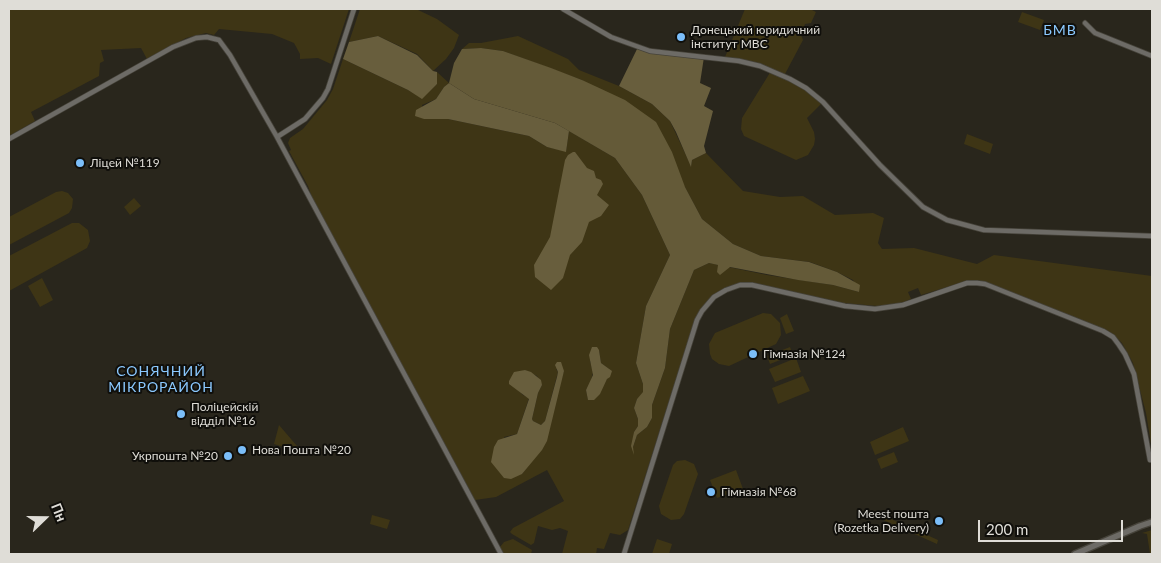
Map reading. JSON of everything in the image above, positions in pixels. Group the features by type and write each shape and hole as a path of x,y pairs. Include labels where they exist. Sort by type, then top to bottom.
{"street":[{"path":"277,138 305,119 323,98 328,89 354,9"},
{"path":"563,9 611,37 650,51 739,60 760,66 790,79 806,88 823,102 880,165 923,206 947,220 965,226 991,230 1152,236"},
{"path":"1084,23 1095,33 1152,56"},
{"path":"9,139 173,47 207,36 219,40 225,46 277,138 501,554"},
{"path":"624,554 697,320 714,297 740,285 845,306 875,309 903,305 967,284 977,283 984,284 1103,331 1113,337 1119,344 1134,374 1150,460 1152,459"},
{"path":"1075,554 1152,522"}],"shaded area":[{"path":"9,9 349,9 331,64 318,58 300,59 300,54 294,43 272,34 219,29 214,35 206,33 186,38 147,59 141,48 101,50 104,61 100,63 99,76 31,112 35,121 9,136"},
{"path":"360,9 416,9 437,19 459,35 454,48 446,59 433,71 417,54 378,36 349,42"},
{"path":"745,9 810,9 816,12 811,23 805,24 801,35 803,40 785,74 782,75 740,59 725,57"},
{"path":"1022,12 1044,20 1040,30 1018,22"},
{"path":"378,36 417,55 433,71 437,72 437,84 422,99 408,90 343,59 349,42"},
{"path":"518,36 568,59 579,70 619,86 652,104 670,121 691,166 692,160 706,153 743,191 780,197 803,196 835,215 873,213 884,218 878,243 882,249 914,248 977,264 994,255 1152,276 1152,450 1146,413 1133,363 1122,343 1104,329 976,280 921,295 918,288 908,292 911,299 902,303 878,306 843,303 752,283 739,283 713,295 695,319 628,530 620,535 610,533 604,549 597,548 596,554 562,554 568,531 560,528 552,530 538,526 534,543 531,545 512,534 510,532 513,528 564,501 547,470 496,497 475,500 313,200 308,186 289,151 291,150 288,143 290,138 303,129 327,100 333,89 343,59 422,98 437,84 437,72 449,83 436,99 422,105 424,119 448,119 529,136 547,147 566,151 569,131 615,158 642,195 670,255 646,306 636,363 643,384 643,393 637,399 634,408 638,419 638,426 634,432 633,447 637,435 647,427 652,418 652,405 665,368 670,329 694,270 709,263 767,275 833,285 859,292 853,280 837,272 810,262 761,256 733,244 702,219 685,187 582,80 503,51 481,48 462,49 469,43 481,43","holes":["599,350 601,363 609,369 607,379 603,386 588,399 586,390 593,372 590,361","556,369 564,371 535,457 522,474 504,437 517,434 529,398 523,395 509,381 513,376 525,370 537,376 542,385 538,393 532,419 541,425 545,421 558,372"]},
{"path":"638,47 704,57 700,83 711,88 704,106 713,111 704,146 706,153 692,160 691,167 670,121 652,104 619,86"},
{"path":"481,48 503,51 551,68 625,100 656,122 672,152 685,187 702,219 733,244 761,256 809,262 837,272 860,285 859,292 833,285 730,267 720,275 717,272 718,265 709,263 694,270 670,329 665,368 652,405 652,418 647,427 637,435 633,447 634,455 631,446 634,432 638,426 638,419 634,408 637,399 643,392 643,384 636,363 646,306 670,255 642,195 615,158 555,123 474,99 449,83 454,63 462,49"},
{"path":"771,71 790,79 823,102 807,118 814,132 814,145 808,155 796,160 744,136 741,129 742,118"},
{"path":"449,83 474,99 555,123 569,131 566,152 547,147 529,136 448,119 424,119 415,116 416,110 436,99"},
{"path":"967,134 993,144 990,154 964,144"},
{"path":"575,152 587,168 594,171 596,178 601,180 603,184 597,195 609,205 601,216 589,222 582,242 570,255 563,278 551,290 535,277 534,265 550,237 565,160"},
{"path":"56,192 68,193 73,199 72,208 69,213 9,245 9,217"},
{"path":"134,198 141,206 130,215 124,207"},
{"path":"72,223 79,223 88,230 90,241 87,248 9,291 9,256"},
{"path":"42,278 53,300 40,307 28,286"},
{"path":"763,313 771,314 780,323 781,335 776,344 729,366 719,364 712,359 709,344 715,333"},
{"path":"787,314 794,331 786,334 780,318"},
{"path":"592,347 597,347 601,363 612,371 600,394 594,400 588,400 586,390 593,375 589,355"},
{"path":"790,347 793,355 770,364 767,356"},
{"path":"796,358 801,372 775,382 769,369"},
{"path":"557,362 561,362 564,371 547,441 522,474 511,479 504,478 491,462 494,447 498,440 517,434 529,399 509,384 509,381 514,372 525,370 541,380 542,385 538,393 532,419 541,425 545,421 557,377 558,372 555,365"},
{"path":"131,368 143,372 140,381 128,377"},
{"path":"803,376 810,391 778,404 772,388"},
{"path":"279,425 303,453 274,444"},
{"path":"903,427 909,441 875,455 870,442"},
{"path":"894,452 898,462 881,469 877,459"},
{"path":"685,460 694,464 698,474 684,514 680,519 671,520 661,514 659,506 673,465 677,461"},
{"path":"736,470 743,489 717,498 710,480"},
{"path":"871,510 938,540 937,544 870,514"},
{"path":"372,515 390,520 387,529 370,524"},
{"path":"1152,530 1152,554 1150,554 1147,534 1142,533"},
{"path":"513,539 532,550 531,554 504,554 500,547 504,542"},
{"path":"657,539 672,544 669,554 652,554"}],"place":[{"name":"Донецький юридичний інститут МВС","path":"681,37"},
{"name":"Ліцей №119","path":"80,163"},
{"name":"Гімназія №124","path":"753,354"},
{"name":"Поліцейскій відділ №16","path":"181,414"},
{"name":"Нова Пошта №20","path":"242,450"},
{"name":"Укрпошта №20","path":"228,456"},
{"name":"Гімназія №68","path":"711,492"},
{"name":"Meest пошта (Rozetka Delivery)","path":"939,521"}],"district":[{"name":"БМВ","path":"1060,30"},
{"name":"СОНЯЧНИЙ МІКРОРАЙОН","path":"161,380"}]}
